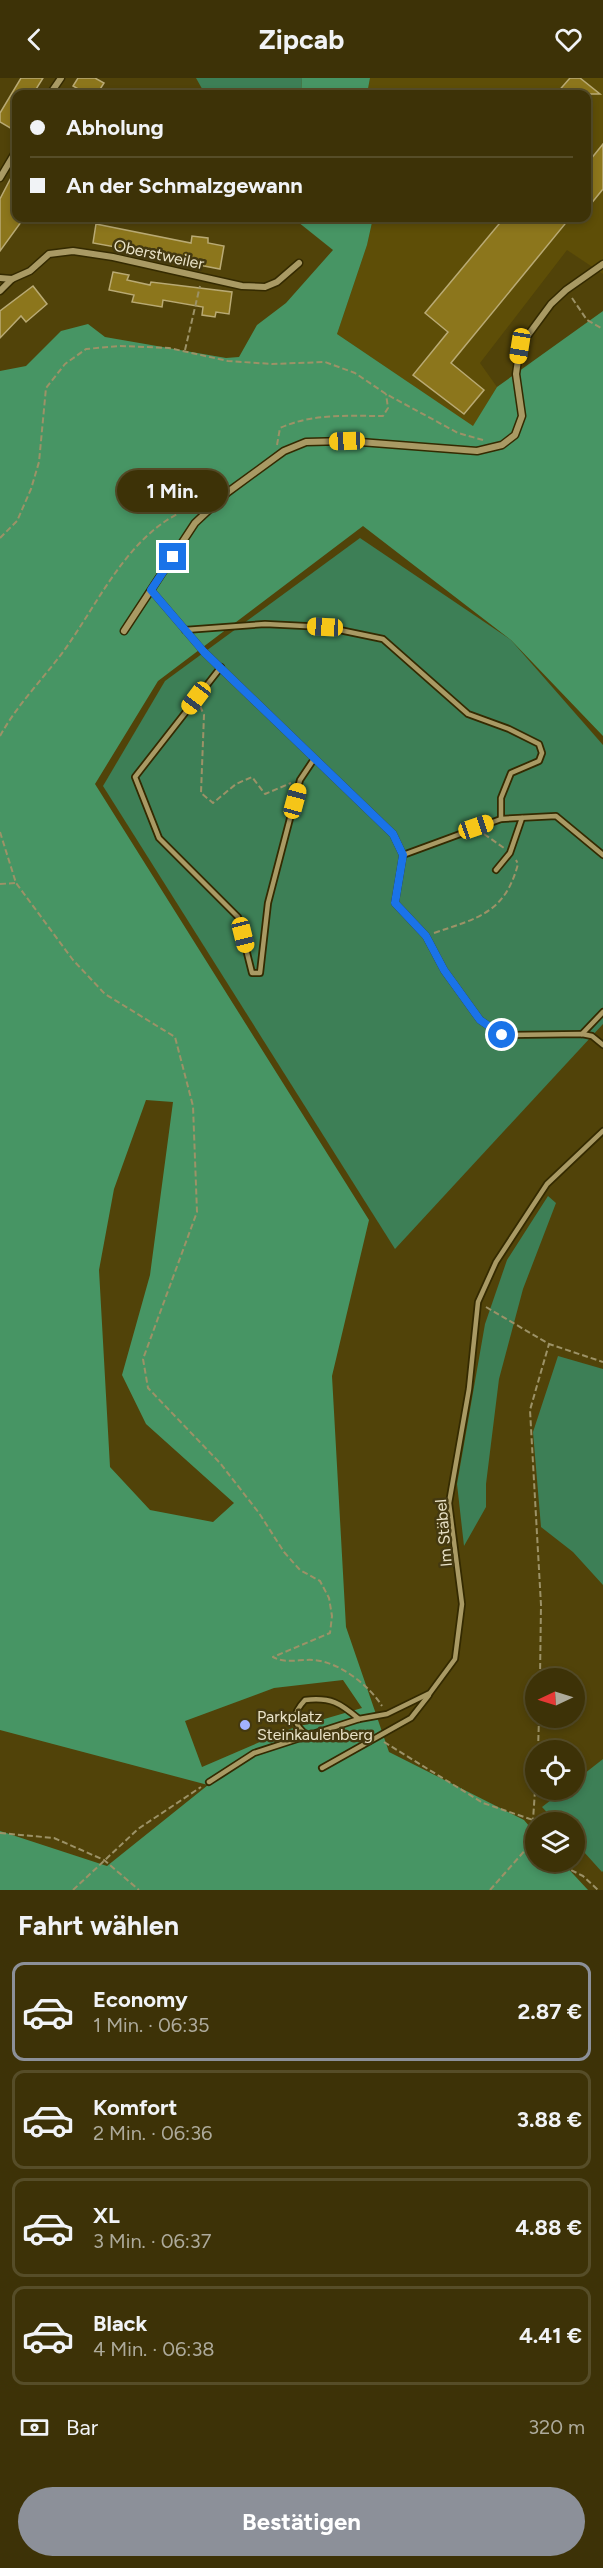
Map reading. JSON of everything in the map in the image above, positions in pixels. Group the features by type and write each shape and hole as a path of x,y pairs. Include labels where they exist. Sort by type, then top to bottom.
{"street":[{"path":"0,178 12,158"},
{"name":"Oberstweiler","path":"0,291 12,279 30,272 49,254 73,251 113,257 242,286 265,287 277,282 299,263"},
{"path":"124,631 195,523 228,492 284,451 306,442 347,441 477,451 502,445 515,435 522,416 516,374 520,346 551,304 566,290 603,264"},
{"path":"0,278 12,279"}],"lane":[{"path":"151,590 204,652 393,834 403,855 395,903 426,936 444,970 480,1020 502,1035 582,1034 592,1036 603,1045"},
{"path":"185,630 265,624 325,627 383,639 468,714 539,744 542,753 539,761 511,774 501,798 501,819"},
{"path":"221,667 135,777 159,838 238,916 252,973 260,973 268,903 300,780 314,759"},
{"path":"403,855 501,819 556,816 603,855"},
{"path":"496,870 510,853 522,818"},
{"path":"582,1034 603,1012"},
{"name":"Im Stäbel","path":"209,1782 254,1754 359,1719 387,1714 430,1693 455,1659 462,1604 450,1503 469,1389 478,1302 496,1262 547,1184 603,1131"},
{"path":"322,1768 411,1718 430,1693"},
{"path":"308,1736 298,1728 295,1720 296,1710 306,1700 324,1698 344,1706 359,1719"}],"path":[{"path":"184,352 202,277"},
{"path":"566,290 587,320 603,329"},
{"path":"0,538 17,521 31,489 39,462 46,388 65,364 86,349 120,346 184,352 228,361 325,362 355,373 386,394 458,433 485,440"},
{"path":"284,451 276,444 280,428 297,420 383,416 388,408 386,394"},
{"path":"0,736 9,719 63,652 107,584 146,535 182,510 201,505"},
{"path":"196,698 204,715 201,793 213,803 236,784 252,777 265,794 300,780"},
{"path":"426,936 475,919 503,898 512,885 518,864 510,853 476,827"},
{"path":"0,832 16,883 73,960 105,994 175,1037 193,1106 197,1212 143,1359 147,1389 220,1463 259,1513 284,1552 300,1570 320,1581 329,1598 332,1616 330,1633 273,1657 281,1662 315,1660 334,1664 374,1693 387,1714"},
{"path":"0,884 16,883"},
{"path":"478,1302 549,1344 603,1362"},
{"path":"540,1668 541,1605 530,1410 549,1344"},
{"path":"376,1737 421,1767 483,1803 525,1817"},
{"path":"73,1890 138,1829 209,1782"},
{"path":"0,1833 54,1838 104,1860 139,1890"},
{"path":"490,1890 525,1850"},
{"path":"575,1872 598,1890"}],"shaded area":[{"path":"370,78 603,78 603,274 567,250 480,363 497,387 473,427 337,334 367,245 372,222 591,222 591,90 368,90"}],"green space":[{"path":"196,78 302,78 301,90 203,90"},
{"path":"302,78 370,78 368,90 301,90"},
{"path":"298,222 372,222 367,245 337,334 473,426 497,387 603,311 603,736 511,640 363,526 158,681 95,784 369,1220 332,1376 346,1627 389,1752 524,1820 525,1872 571,1872 588,1890 0,1890 0,1831 107,1866 208,1785 0,1730 0,371 26,366 61,331 88,324 105,337 226,358 239,357 257,325 286,303 333,250","holes":["146,1100 173,1102 150,1275 122,1375 146,1424 234,1503 213,1522 150,1510 110,1467 99,1270 114,1189","343,1680 362,1708 290,1729 202,1767 185,1721 274,1688"]},
{"path":"360,538 511,640 603,745 603,1024 395,1249 103,786 165,681"},
{"path":"548,1196 556,1203 523,1289 499,1379 486,1484 486,1507 464,1546 457,1484 485,1324 507,1260"},
{"path":"558,1356 603,1369 603,1585 573,1552 541,1527 533,1432"},
{"path":"603,1759 602,1872 585,1853 585,1812 547,1812 542,1807 551,1800 585,1800 585,1773"}],"building":[{"path":"21,78 43,78 36,90 14,90"},
{"path":"78,78 95,78 104,83 100,90 80,90 73,86"},
{"path":"570,78 580,78 600,94 591,94 591,90 560,90"},
{"path":"12,93 12,129 0,122 0,113"},
{"path":"603,144 603,189 591,204 591,159"},
{"path":"12,176 12,222 21,222 0,251 0,199"},
{"path":"501,222 562,222 565,224 451,363 484,390 464,414 413,375 448,332 425,313"},
{"path":"96,224 191,243 192,236 208,238 208,243 224,246 220,269 188,263 188,260 93,243"},
{"path":"113,272 129,275 127,280 150,285 151,282 232,292 229,314 216,312 215,317 202,315 203,307 163,300 162,307 132,302 134,295 109,290"},
{"path":"33,286 47,304 26,322 21,316 0,338 0,311"}],"place":[{"name":"Parkplatz Steinkaulenberg","path":"245,1725"}],"route":[{"path":"173,557 151,590 204,652 393,834 403,855 395,903 426,936 444,970 480,1020 502,1035"}]}
